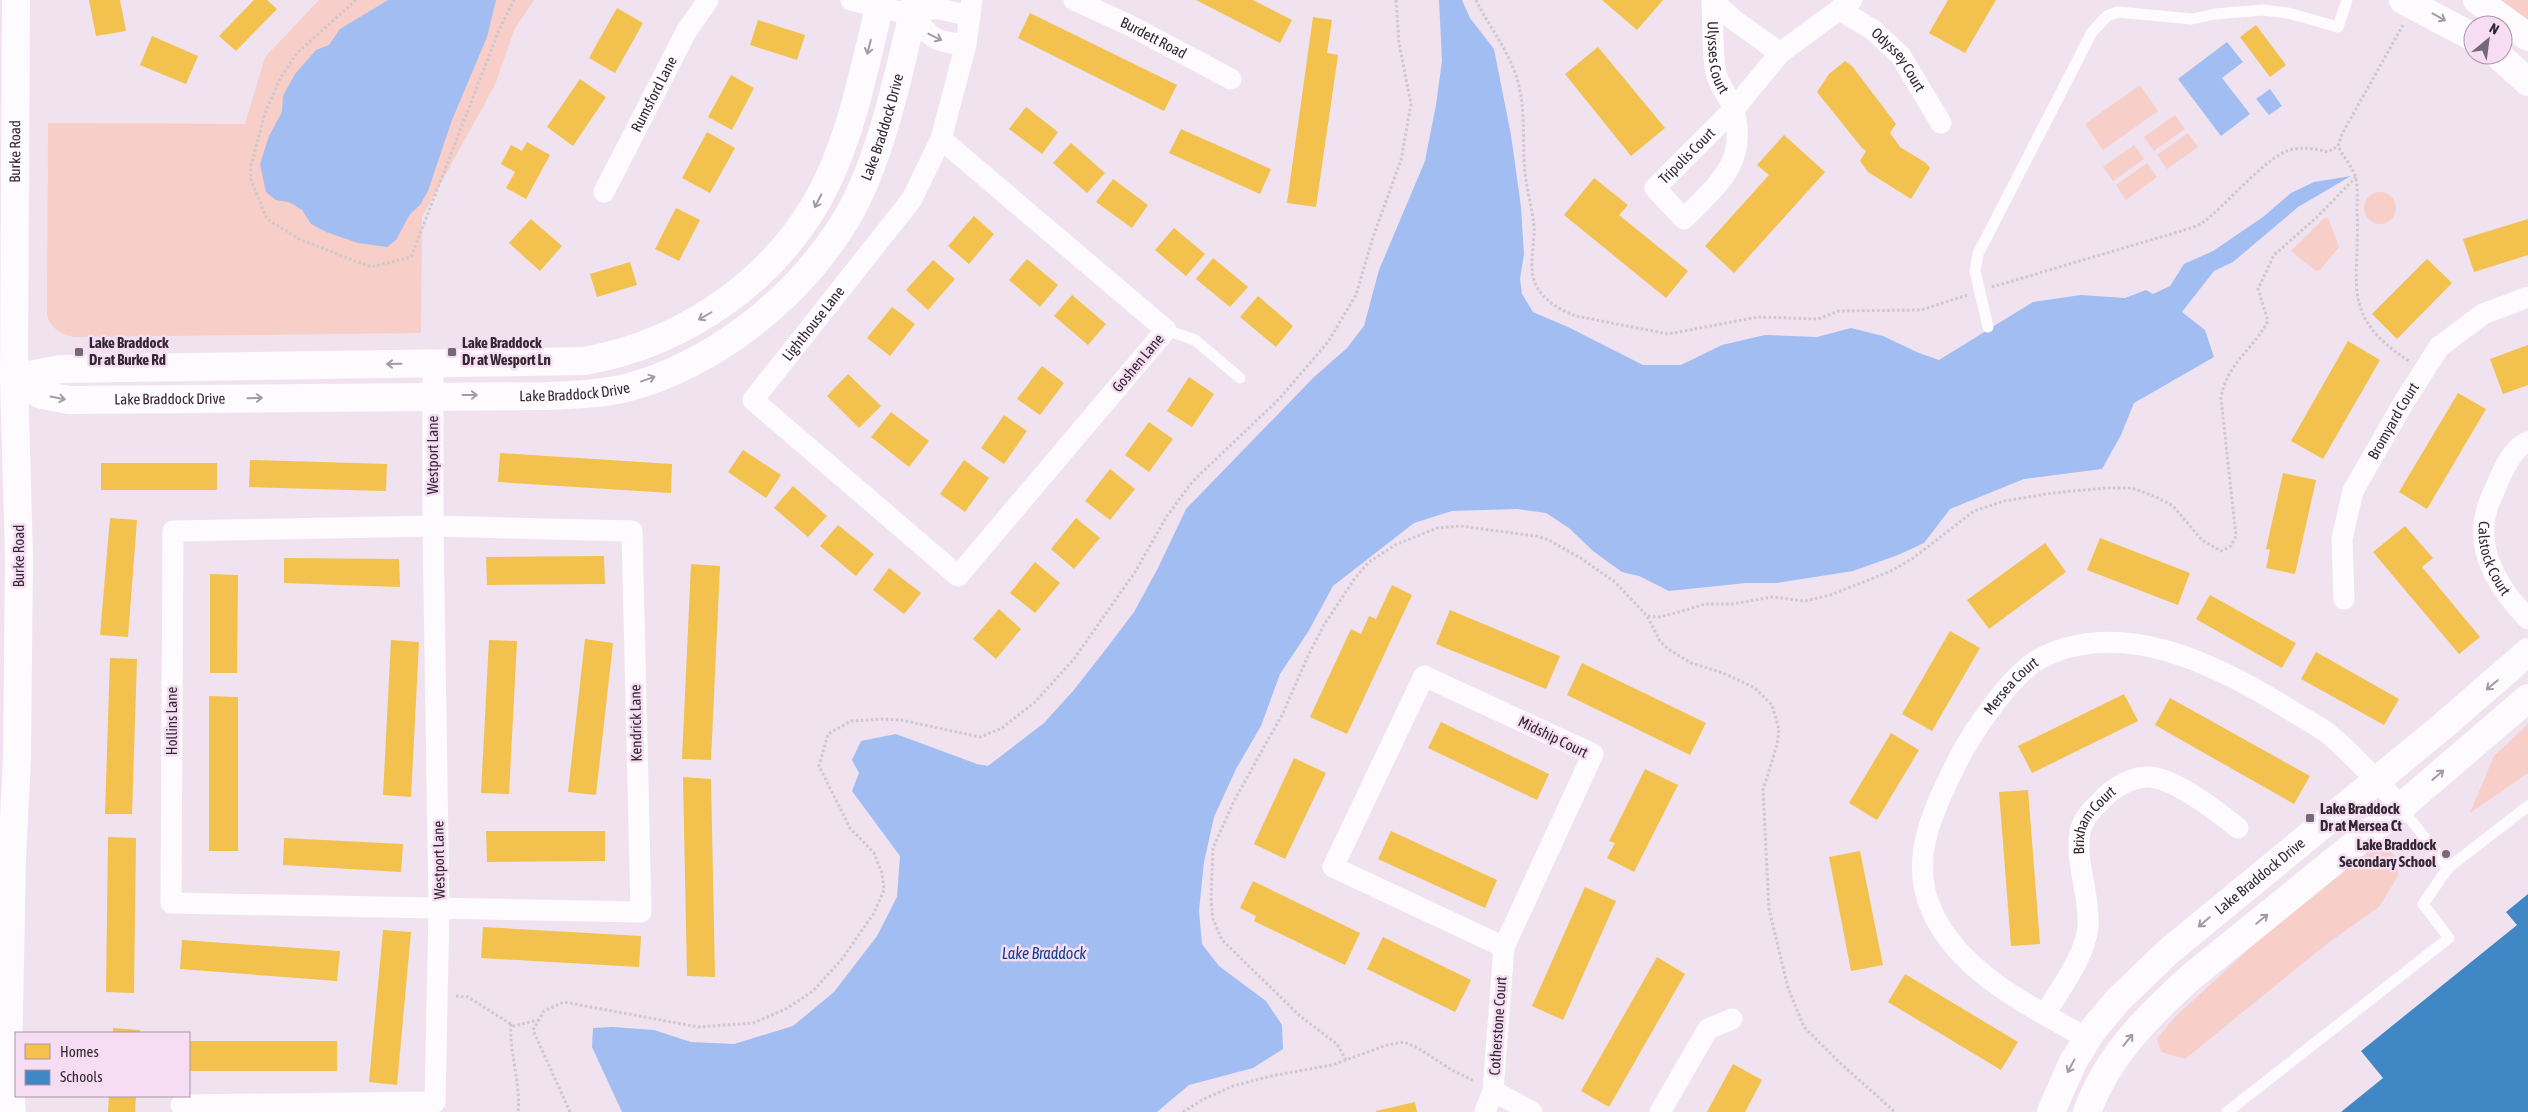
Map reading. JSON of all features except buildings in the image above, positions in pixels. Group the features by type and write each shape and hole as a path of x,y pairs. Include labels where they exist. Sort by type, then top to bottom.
{"street":[{"name":"Burke Road","path":"12,1112 8,1064 12,859 17,758 19,556 7,378 16,0"},
{"name":"Rumsford Lane","path":"604,192 686,32 708,0"},
{"path":"851,0 914,8 971,8"},
{"name":"Burdett Road","path":"1074,0 1128,24 1231,79"},
{"name":"Ulysses Court","path":"1712,0 1734,20 1780,53"},
{"name":"Ulysses Court","path":"1712,0 1716,74 1734,109"},
{"path":"2477,0 2528,37"},
{"path":"2409,2 2463,32"},
{"name":"Lake Braddock Drive","path":"7,378 61,369 584,361 618,355 679,331 713,311 745,286 794,235 814,207 830,177 851,117 880,4"},
{"name":"Tripolis Court","path":"1734,109 1739,135 1738,149 1732,165 1720,181 1684,219 1655,188 1734,109 1780,53 1846,5"},
{"name":"Odyssey Court","path":"1846,5 1900,55 1941,123"},
{"name":"Lake Braddock Drive","path":"7,378 42,395 69,400 547,396 588,394 626,388 694,361 732,338 767,311 820,255 843,225 860,191 878,144 914,8"},
{"path":"914,8 931,37 950,44 966,44"},
{"name":"Lighthouse Lane","path":"958,576 752,400 912,199 941,139 966,44 971,8"},
{"path":"2509,65 2528,82"},
{"name":"Goshen Lane","path":"941,139 1166,330 958,576"},
{"name":"Bromyard Court","path":"2344,599 2342,539 2353,492 2424,370 2439,347 2483,314 2528,297"},
{"name":"Westport Lane","path":"182,1105 435,1102 440,908 432,526 433,364"},
{"name":"Calstock Court","path":"2528,442 2522,444 2503,470 2486,511 2484,542 2494,578 2528,618"},
{"name":"Kendrick Lane","path":"432,526 632,531 641,912 440,908"},
{"name":"Hollins Lane","path":"432,526 173,531 171,903 440,908"},
{"name":"Mersea Court","path":"2088,1039 1992,980 1964,958 1942,927 1928,902 1922,876 1925,839 1936,802 1961,753 2009,684 2041,657 2079,644 2133,643 2202,662 2260,692 2328,733 2355,757 2401,807"},
{"name":"Lake Braddock Drive","path":"2051,1112 2073,1062 2118,1000 2169,951 2528,652"},
{"name":"Midship Court","path":"1424,676 1593,754 1504,948 1333,867 1424,676"},
{"path":"2087,1112 2102,1078 2120,1050 2142,1022 2191,976 2401,807 2528,698"},
{"name":"Brixham Court","path":"2045,1014 2078,958 2088,926 2079,862 2080,829 2089,812 2106,795 2125,782 2150,777 2168,782 2212,807 2238,828"},
{"name":"Cotherstone Court","path":"1504,948 1493,1090 1532,1112"},
{"path":"1660,1112 1708,1029 1732,1019"},
{"path":"1485,1112 1493,1090"}],"lane":[{"path":"1988,327 1975,271 1978,254 2092,32 2107,16 2118,12 2192,19 2215,14 2263,10 2288,13 2338,27 2347,0"},
{"path":"1166,330 1196,340 1240,378"},
{"path":"2227,1112 2449,938 2424,904 2448,868 2528,806"},
{"path":"2401,807 2448,868"}],"path":[{"path":"356,0 297,53 281,77 265,113 251,166 251,180 267,219 302,240 371,267 411,257 499,30 514,0"},
{"path":"570,1112 533,1030 544,1011 564,1002 698,1027 753,1023 786,1009 813,991 842,959 874,913 884,890 882,872 874,853 850,828 819,766 828,734 851,721 883,719 901,720 980,737 1009,723 1035,702 1074,659 1135,572 1167,516 1192,482 1279,398 1328,342 1356,295 1373,237 1401,160 1411,104 1399,43 1396,0"},
{"path":"1476,0 1518,80 1522,101 1525,174 1534,226 1533,273 1536,284 1552,303 1565,312 1576,316 1668,334 1758,317 1818,319 1839,311 1921,310 1979,291 2181,232 2202,223 2235,191 2276,158 2292,149 2311,148 2328,152 2338,146 2342,134 2409,2"},
{"path":"2338,146 2356,178 2358,220 2356,294 2359,308 2366,322 2379,338 2401,356 2424,370"},
{"path":"1647,616 1658,617 1705,604 1732,604 1772,597 1805,601 1849,588 1889,572 1912,559 1974,511 2004,501 2096,488 2132,488 2156,496 2173,506 2202,540 2221,551 2230,546 2236,536 2221,398 2224,381 2236,362 2261,335 2268,321 2258,289 2274,255 2356,178"},
{"path":"1346,1060 1337,1044 1300,1016 1230,950 1216,931 1211,898 1213,848 1235,799 1277,726 1324,625 1355,578 1370,562 1395,545 1437,528 1460,526 1536,536 1548,540 1582,558 1614,582 1647,616 1660,641 1675,655 1691,663 1739,679 1755,688 1772,705 1779,729 1778,745 1763,790 1769,909 1788,988 1804,1027 1896,1112"},
{"path":"438,995 468,997 514,1026 539,1020"},
{"path":"510,1024 510,1040 519,1090 518,1112"},
{"path":"1183,1112 1202,1100 1233,1086 1271,1076 1332,1066 1387,1045 1404,1042 1493,1090"}],"shaded area":[{"path":"319,0 534,0 515,28 495,85 422,217 421,333 74,337 57,330 47,316 48,123 245,124 265,57"},
{"path":"2500,0 2528,0 2528,22"},
{"path":"2140,85 2158,111 2103,150 2085,124"},
{"path":"2175,115 2185,129 2154,151 2144,137"},
{"path":"2188,133 2198,147 2167,169 2157,155"},
{"path":"2134,145 2144,159 2113,181 2103,167"},
{"path":"2147,163 2157,177 2126,200 2116,185"},
{"path":"2380,192 2386,193 2391,197 2395,202 2395,214 2391,219 2386,223 2380,224 2374,223 2369,219 2365,214 2364,208 2365,202 2369,197 2374,193"},
{"path":"2328,218 2339,247 2320,270 2316,271 2291,251 2323,219"},
{"path":"2528,724 2528,773 2470,813 2494,756"},
{"path":"2377,844 2386,847 2397,858 2398,876 2379,907 2328,943 2185,1059 2161,1052 2157,1039 2174,1018 2249,949"}],"water":[{"path":"388,0 496,0 487,37 452,120 428,191 420,205 410,214 396,240 387,247 358,243 326,232 311,224 302,210 289,202 276,200 266,192 260,164 269,136 282,112 283,96 295,74 316,50 329,45 340,29"},
{"name":"Lake Braddock","path":"1439,0 1462,0 1470,18 1494,49 1511,135 1521,207 1524,254 1520,279 1522,294 1533,312 1568,327 1643,365 1681,365 1722,345 1765,335 1817,337 1851,328 1883,336 1939,360 2033,302 2081,295 2125,298 2146,290 2153,294 2170,286 2184,264 2213,251 2263,217 2291,193 2314,182 2351,176 2298,207 2233,262 2214,271 2182,312 2205,330 2214,357 2134,403 2121,435 2102,469 2024,479 1950,509 1924,543 1898,555 1853,571 1777,583 1746,583 1669,591 1639,576 1622,572 1593,551 1569,528 1546,513 1517,509 1452,511 1414,523 1333,586 1308,632 1280,674 1261,726 1236,769 1214,817 1204,862 1199,911 1202,944 1219,966 1266,1001 1282,1025 1283,1049 1253,1068 1189,1085 1157,1112 622,1112 592,1047 593,1028 613,1027 654,1030 691,1042 734,1044 793,1026 834,992 877,936 897,897 900,856 852,791 859,773 852,760 861,741 896,734 977,764 988,766 1044,723 1073,691 1134,612 1158,568 1186,509 1314,377 1347,348 1364,326 1379,270 1425,161 1442,61"},
{"path":"2227,42 2243,62 2222,78 2250,114 2221,136 2178,79"},
{"path":"2270,89 2282,106 2269,115 2256,99"}],"place":[{"name":"Lake Braddock Dr at Burke Rd","path":"79,352"},
{"name":"Lake Braddock Dr at Wesport Ln","path":"452,352"},
{"name":"Lake Braddock Dr at Mersea Ct","path":"2310,818"},
{"name":"Lake Braddock Secondary School","path":"2446,854"}]}
